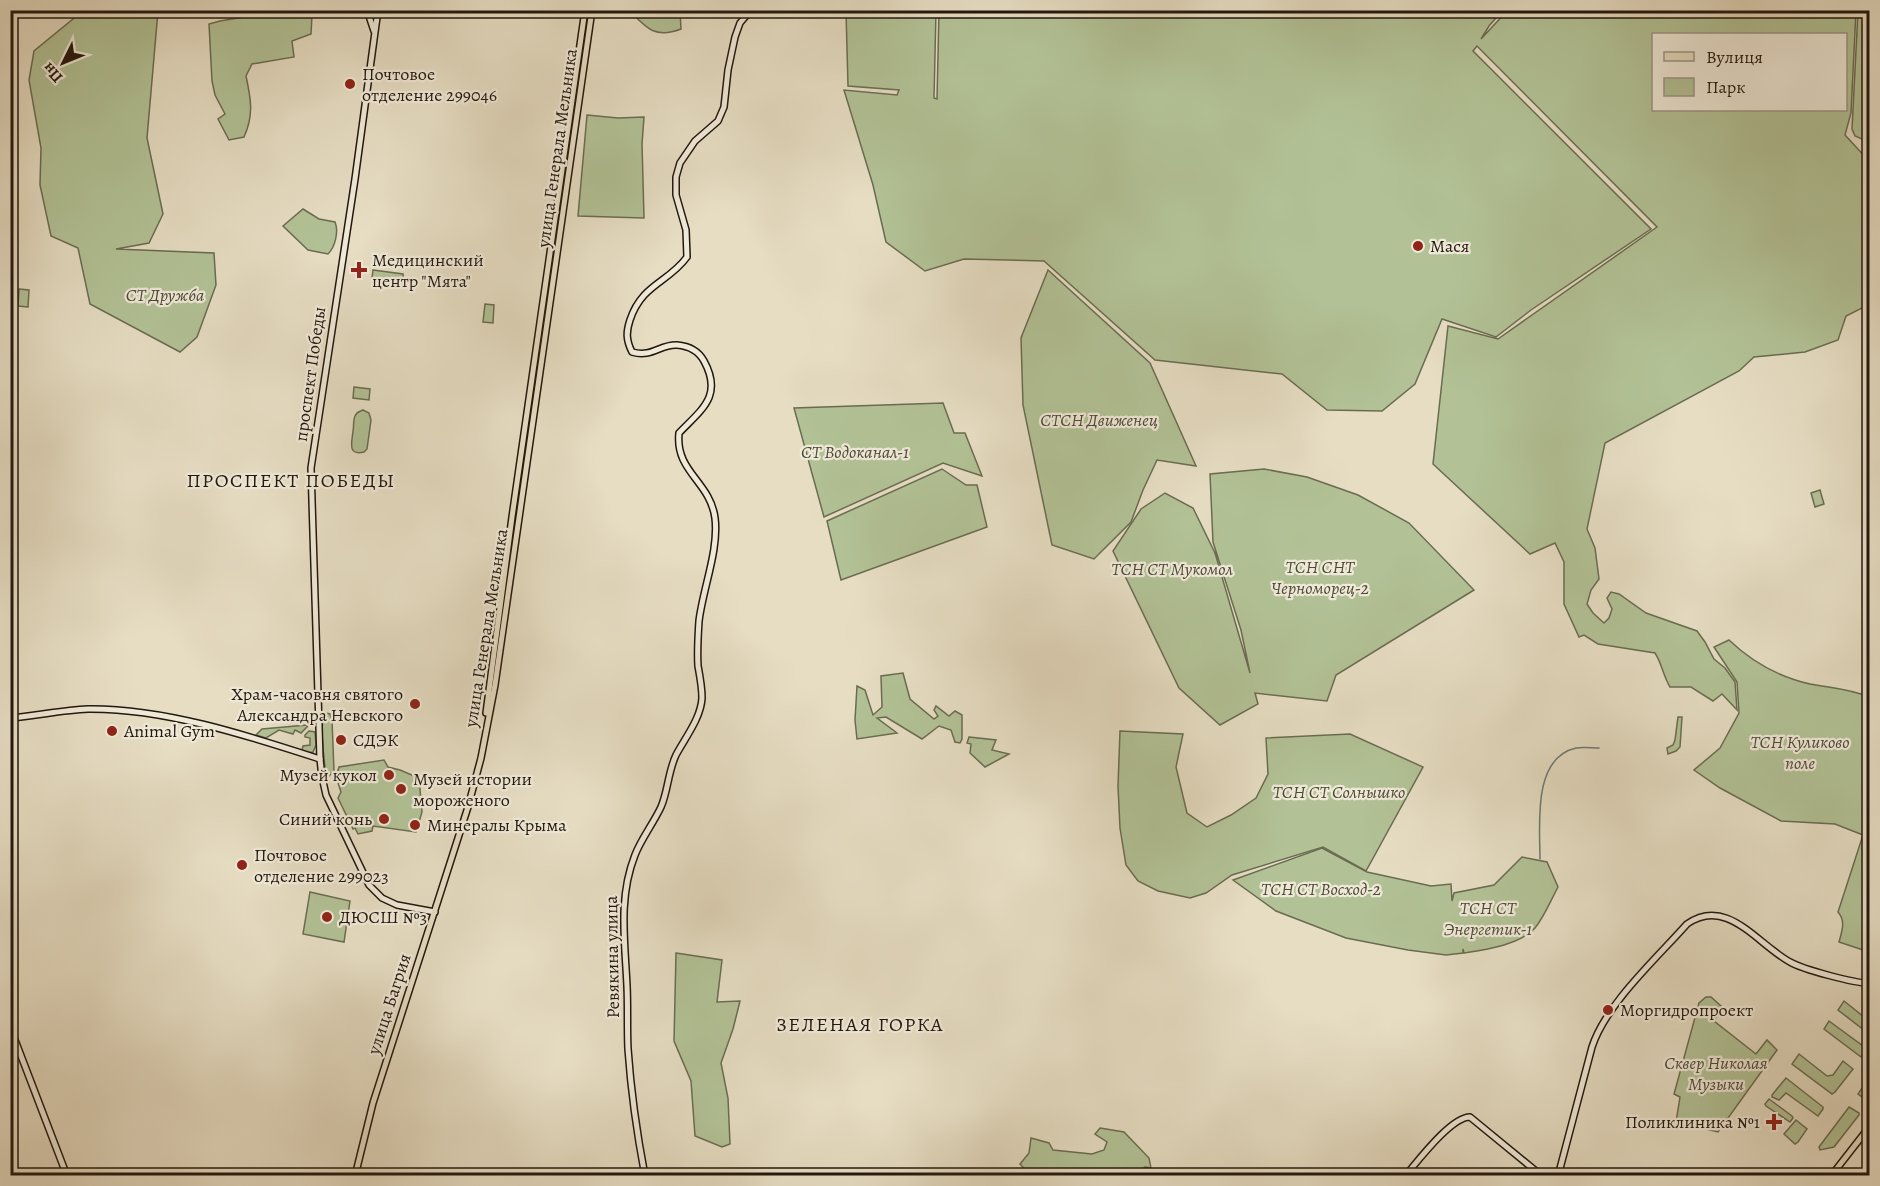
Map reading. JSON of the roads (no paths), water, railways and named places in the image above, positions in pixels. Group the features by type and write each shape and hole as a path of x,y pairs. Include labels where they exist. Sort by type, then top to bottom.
{"main road":[{"name":"проспект Победы","path":"367,10 374,32"},
{"name":"проспект Победы","path":"378,10 311,468 320,759 326,795 369,885 382,898 397,905 435,912"},
{"name":"улица Генерала Мельника","path":"484,738 495,685 585,10"},
{"name":"улица Генерала Мельника","path":"516,517 592,10"},
{"name":"Ревякина улица","path":"645,1176 635,1118 628,1047 623,921 625,896 627,879 635,854 661,807 675,757 693,724 702,700 697,645 715,520 712,502 682,458 678,444 679,433 700,413 712,387 710,374 701,357 689,346 673,345 642,355 632,352 626,340 634,308 645,292 687,257 686,230 676,195 676,177 680,163 695,141 718,121 724,107 735,36 740,23 751,10"},
{"path":"10,718 87,709 126,711 195,723 320,759"},
{"name":"улица Багрия","path":"355,1176 373,1104 468,807 484,738"},
{"path":"1558,1176 1598,1028 1609,1012 1687,924 1710,915 1727,918 1796,965 1855,982 1869,983"},
{"path":"10,1027 67,1176"},
{"path":"1405,1176 1450,1126 1465,1117 1470,1117 1542,1176"},
{"path":"1831,1176 1869,1126"}],"waterway":[{"path":"1540,859 1542,794 1545,779 1552,765 1562,754 1576,748 1599,748"}],"place":[{"name":"Почтовое отделение 299046","path":"350,84"},
{"name":"Мася","path":"1418,246"},
{"name":"Медицинский центр \"Мята\"","path":"359,270"},
{"name":"Храм-часовня святого Александра Невского","path":"415,704"},
{"name":"Animal Gym","path":"112,731"},
{"name":"СДЭК","path":"341,740"},
{"name":"Музей кукол","path":"389,775"},
{"name":"Музей истории мороженого","path":"401,789"},
{"name":"Синий конь","path":"384,819"},
{"name":"Минералы Крыма","path":"415,825"},
{"name":"Почтовое отделение 299023","path":"242,865"},
{"name":"ДЮСШ №3","path":"327,917"},
{"name":"Моргидропроект","path":"1608,1010"},
{"name":"Поликлиника №1","path":"1774,1122"}],"district":[{"name":"ПРОСПЕКТ ПОБЕДЫ","path":"291,480"},
{"name":"ЗЕЛЕНАЯ ГОРКА","path":"860,1024"}],"park label":[{"name":"СТ Дружба","path":"165,295"},
{"name":"СТСН Движенец","path":"1099,420"},
{"name":"СТ Водоканал-1","path":"855,452"},
{"name":"ТСН СТ Мукомол","path":"1172,569"},
{"name":"ТСН СНТ Черноморец-2","path":"1320,577"},
{"name":"ТСН Куликово поле","path":"1800,752"},
{"name":"ТСН СТ Солнышко","path":"1339,792"},
{"name":"ТСН СТ Восход-2","path":"1321,889"},
{"name":"ТСН СТ Энергетик-1","path":"1488,918"},
{"name":"Сквер Николая Музыки","path":"1716,1073"}]}
